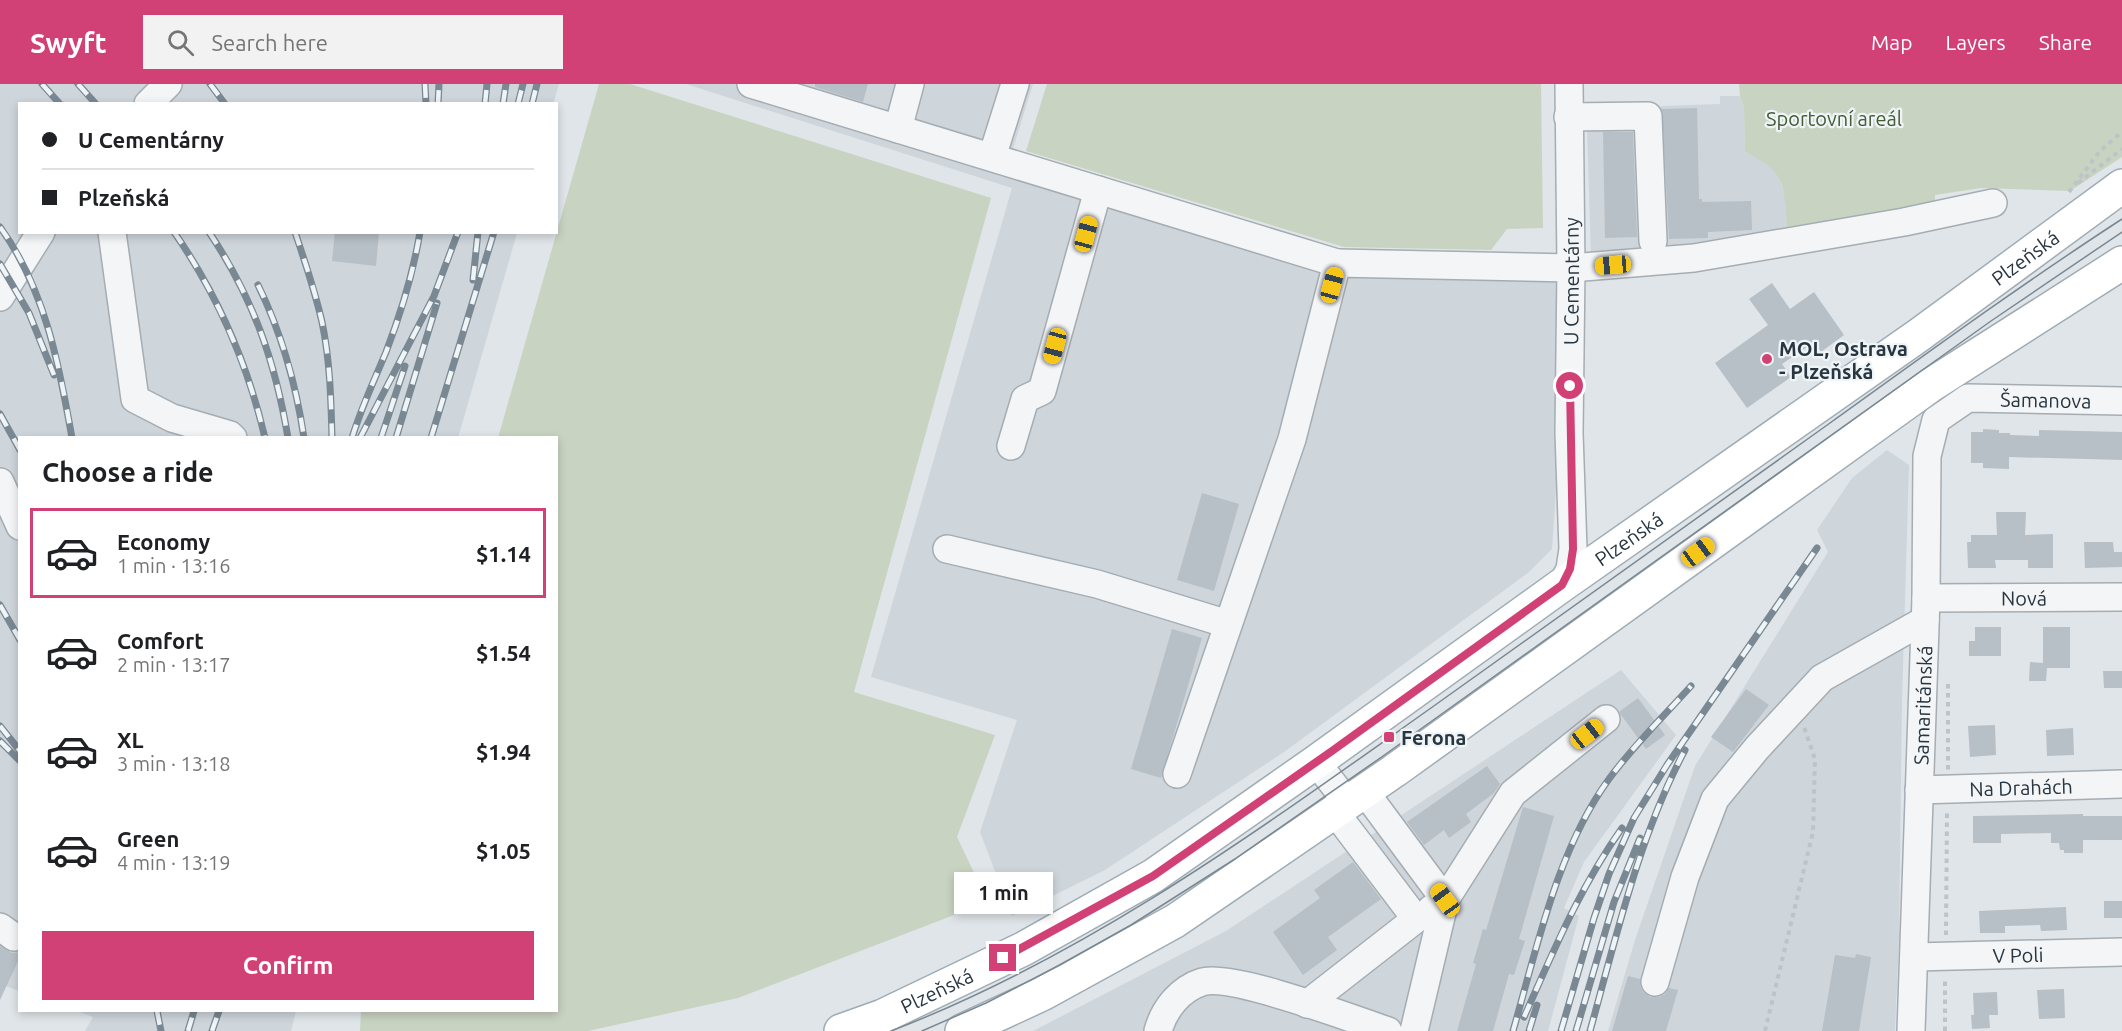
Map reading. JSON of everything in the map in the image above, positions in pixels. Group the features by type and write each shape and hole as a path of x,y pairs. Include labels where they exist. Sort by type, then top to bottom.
{"main road":[{"name":"Plzeňská","path":"841,1031 883,1016 1023,949 1153,876 1919,335 2122,186"},
{"path":"962,1031 1042,994 1175,921 1349,802 1931,385 2122,263"}],"street":[{"path":"150,102 168,84"},
{"path":"898,129 910,84"},
{"path":"992,158 1015,84"},
{"name":"U Cementárny","path":"1562,585 1572,559 1569,434 1571,268 1569,84"},
{"path":"756,85 1347,264 1571,268 1694,258 1904,222 1993,203"},
{"path":"1568,117 1648,116 1653,241"},
{"path":"1011,446 1025,399 1042,391 1098,190"},
{"path":"0,297 40,234"},
{"path":"112,234 135,399 176,428 231,436"},
{"path":"1177,774 1292,439 1347,264"},
{"name":"Šamanova","path":"1968,398 2122,401"},
{"name":"Samaritánská","path":"1911,1031 1926,609 1927,456 1936,420 1968,398"},
{"path":"0,482 18,522"},
{"path":"947,549 1097,584 1228,624"},
{"name":"Nová","path":"1926,609 2122,597"},
{"path":"1655,982 1685,877 1715,799 1757,748 1822,678 1926,609"},
{"path":"1414,1031 1445,900 1513,793 1606,719"},
{"path":"1316,762 1349,802 1445,900"},
{"name":"Na Drahách","path":"1919,790 2122,784"},
{"path":"1349,802 1416,919"},
{"path":"1307,1004 1416,919 1445,900"},
{"name":"V Poli","path":"1914,957 2122,952"},
{"path":"1158,1031 1160,1022 1179,993 1203,981 1235,983 1388,1031"}],"path":[{"path":"1765,1031 1813,832 1815,759 1796,705"}],"shaded area":[{"path":"0,84 559,84 554,102 18,102 18,234 517,234 459,436 18,436 18,991 0,984"},
{"path":"686,84 1033,84 1009,162 1320,257 1571,268 1552,549 1529,572 1284,752 1105,870 1012,916 980,832 1017,720 871,677 1012,188"},
{"path":"1720,96 1740,96 1744,108 1745,152 1766,162 1779,177 1785,196 1787,229 1678,250 1591,259 1587,126 1648,116 1662,106 1720,104"},
{"path":"1887,450 1909,465 1895,1031 1608,1031 1635,940 1695,766 1828,552 1817,530 1852,478"},
{"name":"Ferona","path":"1621,670 1676,735 1584,862 1564,908 1579,916 1548,1031 1033,1031 1226,931"},
{"path":"80,1012 296,1012 291,1031 85,1031 93,1017"}],"green space":[{"path":"599,84 630,84 991,198 854,692 995,735 957,837 988,902 738,998 588,1031 360,1031 361,1012 558,1012 558,436 499,436"},
{"path":"1047,84 1541,84 1543,228 1507,229 1491,250 1344,247 1026,151"},
{"name":"Sportovní areál","path":"1739,84 2122,84 2122,157 2070,191 1981,188 1935,195 1935,203 1787,229 1781,182 1769,166 1745,152 1744,108"}],"building":[{"path":"815,84 868,84 863,102 815,87"},
{"path":"1697,108 1699,199 1702,199 1702,202 1751,201 1752,230 1708,232 1708,238 1669,239 1662,109"},
{"path":"1603,132 1633,132 1637,237 1605,238"},
{"path":"335,234 379,234 376,266 332,261"},
{"path":"1772,283 1790,309 1814,292 1844,335 1821,352 1814,342 1782,364 1791,377 1747,408 1715,363 1768,325 1749,299"},
{"path":"1983,429 1999,430 1999,433 2010,433 2010,435 2039,436 2039,430 2122,432 2122,460 2009,457 2009,469 1983,468 1983,463 1971,463 1971,432 1983,432"},
{"path":"1202,493 1239,504 1214,591 1177,580"},
{"path":"1996,512 2026,512 2025,535 2053,534 2053,568 2028,568 2028,560 1995,560 1996,568 1968,568 1967,542 1971,542 1971,535 1997,535"},
{"path":"2084,542 2113,542 2114,552 2122,552 2122,567 2085,568"},
{"path":"1975,627 2001,627 2001,656 1969,656 1969,641 1975,641"},
{"path":"2043,627 2070,627 2070,668 2047,668 2046,681 2029,681 2030,662 2043,663"},
{"path":"1172,629 1202,638 1161,778 1131,769"},
{"path":"2103,671 2122,671 2122,688 2104,688"},
{"path":"1746,689 1769,705 1733,752 1711,737"},
{"path":"1638,698 1665,735 1646,749 1619,712"},
{"path":"1995,725 1996,755 1970,757 1968,726"},
{"path":"2073,728 2074,755 2047,756 2046,730"},
{"path":"1487,766 1500,784 1494,793 1466,814 1471,822 1449,838 1444,830 1424,845 1407,822"},
{"path":"1523,807 1554,816 1519,939 1525,941 1514,975 1509,974 1493,1031 1457,1031 1476,964 1473,963 1483,929 1486,930"},
{"path":"2083,814 2083,816 2122,816 2122,840 2083,840 2083,853 2064,853 2064,850 2060,850 2059,843 2051,843 2051,833 2001,834 2001,843 1973,843 1973,816"},
{"path":"1353,862 1381,899 1328,937 1337,950 1303,975 1273,932 1320,898 1314,890"},
{"path":"2104,901 2122,901 2122,918 2104,918"},
{"path":"2066,907 2067,930 2041,931 2040,925 2005,926 2005,933 1980,933 1979,911"},
{"path":"0,946 12,953 18,952 18,961 0,1000"},
{"path":"1856,954 1871,957 1859,1031 1822,1031 1835,955 1855,958"},
{"path":"1628,976 1640,979 1643,992 1650,997 1659,997 1669,988 1678,990 1666,1031 1612,1031"},
{"path":"2064,989 2065,1018 2039,1019 2037,990"},
{"path":"1997,992 1998,1015 1989,1015 1990,1028 1972,1029 1973,993"}],"tram line":[{"path":"891,1031 964,1000 1035,965 1104,927 1237,843 1431,708 1974,320 2122,219"},
{"path":"922,1031 986,1003 1060,965 1131,925 1235,859 1383,756 1991,321 2122,232"}],"railway":[{"path":"42,84 58,102"},
{"path":"78,84 94,102"},
{"path":"210,84 224,102"},
{"path":"425,84 426,102"},
{"path":"438,102 439,84"},
{"path":"485,102 487,84"},
{"path":"503,102 506,84"},
{"path":"518,102 523,84"},
{"path":"532,102 537,84"},
{"path":"0,227 15,251 39,301 62,383 72,436"},
{"path":"175,234 204,280 229,331 250,384 264,436"},
{"path":"210,234 238,281 260,330 276,382 288,436"},
{"path":"296,234 310,277 325,336 330,380 332,436"},
{"path":"353,436 397,323 420,234"},
{"path":"361,436 434,296 457,234"},
{"path":"473,280 478,234"},
{"path":"432,436 493,234"},
{"path":"0,264 29,313 54,375"},
{"path":"258,285 287,360 304,436"},
{"path":"397,436 437,303"},
{"path":"382,436 405,366"},
{"path":"0,414 18,446"},
{"path":"1561,1031 1609,874 1634,818 1667,765 1817,548"},
{"path":"0,605 18,636"},
{"path":"1513,1031 1550,900 1575,837 1591,807 1618,767 1691,686"},
{"path":"0,726 18,748"},
{"path":"0,741 18,759"},
{"path":"1590,1031 1619,924 1642,852 1654,817 1685,750"},
{"path":"1524,1017 1580,897 1622,828"},
{"path":"1576,1031 1614,902 1640,838"},
{"path":"1529,1031 1537,1005"},
{"path":"157,1012 161,1031"},
{"path":"188,1031 194,1012"},
{"path":"212,1031 219,1012"}],"place":[{"name":"MOL, Ostrava - Plzeňská","path":"1767,359"},
{"name":"Ferona","path":"1389,737"}],"route":[{"path":"1003,958 1153,876 1332,751 1562,585 1570,569 1573,549 1569,434 1570,386"}]}
